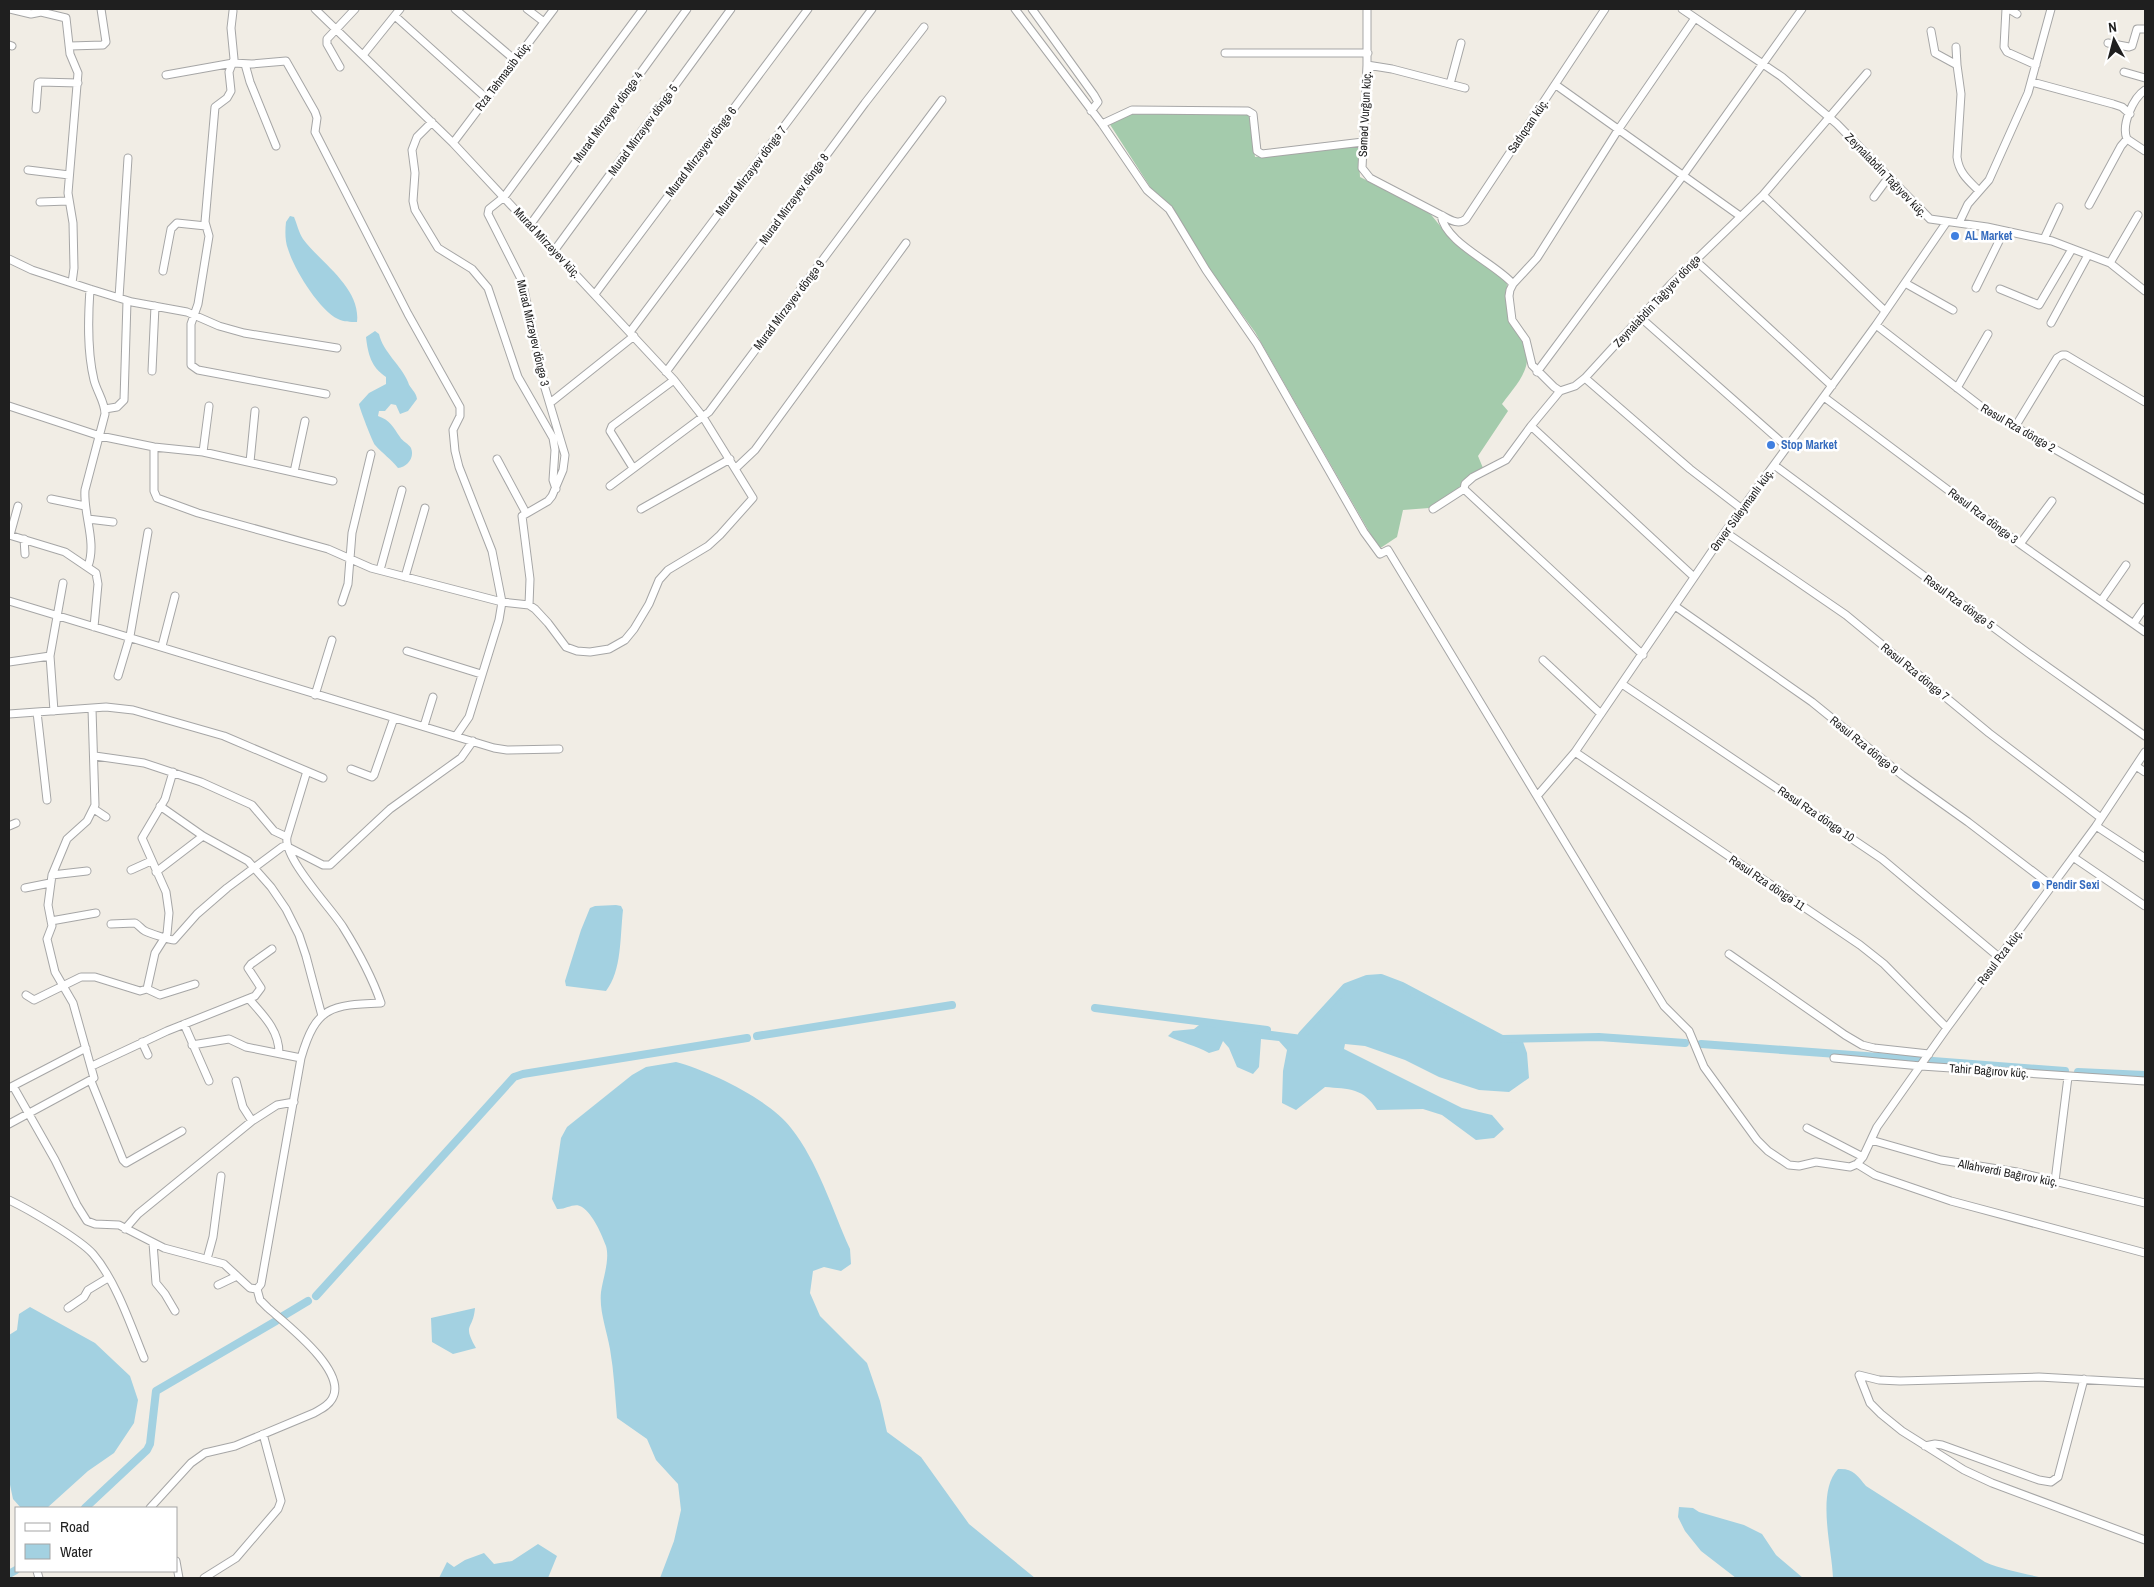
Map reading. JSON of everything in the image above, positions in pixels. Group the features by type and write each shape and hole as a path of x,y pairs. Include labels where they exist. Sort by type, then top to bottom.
{"street":[{"path":"10,9 31,14 41,10 66,18 72,59 78,68 68,201 73,223 74,268 72,283"},
{"path":"70,46 104,45 106,36 101,9"},
{"name":"Murad Mirzəyev küç.","path":"314,9 453,143 674,380 703,417 753,498 714,540 663,575 634,629 625,640 609,649 590,652 577,651 566,647 548,623 529,605"},
{"path":"340,67 327,44 327,39 355,9"},
{"path":"363,55 400,9"},
{"path":"455,9 515,60"},
{"path":"528,9 544,22"},
{"name":"Rza Təhmasib küç.","path":"453,143 554,9"},
{"name":"Murad Mirzəyev döngə 3","path":"526,513 548,501 556,489 563,470 565,455 550,404 522,281 489,218 489,209 504,198 643,9"},
{"name":"Murad Mirzəyev döngə 4","path":"530,224 687,9"},
{"name":"Murad Mirzəyev döngə 5","path":"554,251 732,9"},
{"name":"Murad Mirzəyev döngə 6","path":"595,294 808,9"},
{"name":"Murad Mirzəyev döngə 7","path":"550,404 632,334 872,9"},
{"path":"1015,9 1102,124 1147,190 1169,209 1206,270 1257,344 1364,532 1380,554 1388,550 1664,1006 1689,1032 1704,1067 1757,1140 1789,1164 1799,1166 1816,1162 1850,1167 1857,1164 1875,1175 1951,1201 2145,1253"},
{"path":"1020,16 1030,9 1094,95 1098,102 1091,111"},
{"name":"Səməd Vurğun küç.","path":"1367,9 1368,53 1362,168 1364,174 1440,215"},
{"name":"Sadıqcan küç.","path":"1440,215 1453,222 1460,222 1466,219 1605,9"},
{"name":"Zeynalabdin Tağıyev küç.","path":"1682,9 1782,76 1828,116 1924,215 1936,222 1959,223 2044,239 2110,263 2145,291"},
{"path":"1537,372 1682,176 1802,9"},
{"path":"2017,14 2007,9 2004,47 2007,52 2036,65"},
{"path":"1959,223 1968,204 1989,180 1994,170 2032,82 2052,9"},
{"path":"233,10 231,21 234,54 229,72 232,91 230,95 215,107 206,226 209,236 200,296 191,332 193,368 326,394"},
{"path":"395,16 486,98"},
{"path":"1560,391 1537,372 1530,360 1526,340 1512,320 1510,290 1513,284 1537,258 1618,130 1695,18"},
{"name":"Murad Mirzəyev döngə 8","path":"666,372 865,102 924,27"},
{"path":"2108,42 2132,46 2137,30 2145,29"},
{"path":"1932,31 1934,53 1956,64"},
{"path":"1450,84 1461,42"},
{"path":"1956,47 1956,64 1961,84 1958,166 1961,172 1979,191"},
{"path":"1225,54 1368,53"},
{"path":"166,75 233,63 286,61 315,112 315,132 408,314 460,407 460,416 453,430 455,451 492,551 502,602 499,620 469,717 456,736"},
{"path":"245,64 250,82 276,146"},
{"path":"1367,65 1392,68 1465,88"},
{"path":"2124,72 2145,78"},
{"name":"Zeynalabdin Tağıyev döngə","path":"1433,509 1464,490 1465,484 1473,477 1506,460 1530,426 1560,391 1574,386 1585,378 1694,260 1762,195 1828,116 1868,73"},
{"path":"36,108 38,84 40,82 78,83"},
{"path":"2032,82 2113,104 2130,114"},
{"path":"1556,85 1740,216"},
{"path":"2089,205 2127,139 2125,128 2130,114 2137,98 2145,90"},
{"name":"Murad Mirzəyev döngə 9","path":"610,486 703,417 715,404 942,100"},
{"path":"1102,124 1132,110 1248,111 1253,114 1257,151 1262,154 1364,142"},
{"path":"432,122 417,136 412,150 415,173 413,201 425,229 438,248 472,269 488,288 518,377 553,438 555,450 553,480 556,489"},
{"path":"2127,139 2145,151"},
{"path":"120,298 128,158"},
{"path":"28,170 69,175"},
{"path":"1874,197 1888,178"},
{"path":"1762,195 1885,311"},
{"path":"40,202 68,201"},
{"path":"2044,239 2059,207"},
{"path":"1440,215 1445,228 1453,236 1504,274 1513,284"},
{"path":"2110,263 2138,215"},
{"path":"163,271 171,229 174,225 177,223 206,226"},
{"name":"Ənvər Süleymanlı küç.","path":"1538,795 1575,752 1725,532 1876,325 1946,223"},
{"path":"1976,288 2004,231"},
{"path":"736,468 755,450 906,243"},
{"path":"2000,289 2039,305 2072,249"},
{"path":"2051,323 2088,255"},
{"path":"9,259 32,270 127,301 194,314 204,320 244,333 337,348"},
{"path":"1694,260 1832,386"},
{"path":"1905,283 1953,310"},
{"path":"88,566 90,554 85,490 100,436 105,408 94,380 91,362 89,335 90,289"},
{"path":"105,408 117,407 124,400 127,301"},
{"path":"152,371 155,306"},
{"path":"1641,318 1787,447"},
{"name":"Rəsul Rza döngə 2","path":"1876,325 1987,411 2145,500"},
{"path":"1957,388 1988,334"},
{"path":"2015,427 2057,358 2062,355 2066,355 2145,402"},
{"path":"1585,378 1690,468 1742,509"},
{"path":"633,468 610,431 612,426 674,380"},
{"name":"Rəsul Rza döngə 3","path":"1824,396 2020,544 2145,632"},
{"path":"9,406 100,436 154,447 203,452 334,481"},
{"path":"203,452 209,406"},
{"path":"250,462 255,411"},
{"path":"294,472 305,421"},
{"path":"1530,426 1694,578"},
{"path":"154,447 154,491 157,498 198,513 318,545 380,570 502,602 529,605 530,579 521,520 522,516 526,513 497,459"},
{"path":"342,602 348,584 348,558 352,533 371,454"},
{"path":"641,509 730,458"},
{"name":"Rəsul Rza döngə 5","path":"1774,465 2028,653 2145,736"},
{"path":"380,570 402,490"},
{"path":"1464,490 1643,654"},
{"path":"51,499 85,506"},
{"path":"2020,544 2052,501"},
{"path":"18,506 9,535 65,552 96,573 98,578 94,627"},
{"path":"405,577 426,508"},
{"path":"88,519 113,522"},
{"path":"118,676 130,636 148,532"},
{"name":"Rəsul Rza döngə 7","path":"1725,532 1846,616 1988,733 2101,818"},
{"path":"24,539 25,554"},
{"path":"2101,601 2126,565"},
{"path":"54,712 50,656 63,583"},
{"path":"162,646 175,596"},
{"path":"9,601 130,636 315,695 473,742 507,750 559,749"},
{"name":"Rəsul Rza döngə 9","path":"1675,606 1812,702 1902,775 2052,886"},
{"path":"2134,623 2145,607"},
{"path":"315,695 332,640"},
{"path":"408,651 481,674"},
{"path":"9,662 50,656"},
{"path":"1543,660 1602,714"},
{"name":"Rəsul Rza döngə 10","path":"1622,684 1882,859 2000,958"},
{"path":"424,726 433,697"},
{"path":"9,714 118,708 150,714 224,736 323,778"},
{"path":"9,1124 91,1081 94,1074 74,1003 55,972 47,944 52,921 48,905 52,875 67,839 87,822 94,809 96,800 92,709"},
{"path":"37,712 47,800"},
{"path":"351,769 372,777 374,775 394,718"},
{"path":"111,924 135,923 143,930 158,934 169,941 178,938 197,914 278,849 286,846 323,865 330,865 390,809 462,758 473,742"},
{"name":"Rəsul Rza döngə 11","path":"1575,752 1860,945 1884,964 1947,1028"},
{"name":"Rəsul Rza küç.","path":"1857,1164 1863,1157 1878,1127 1947,1028 2096,826 2145,752"},
{"path":"94,756 144,763 201,782 252,805 274,830 287,837"},
{"path":"2136,766 2145,772"},
{"path":"147,989 154,953 164,939 169,922 166,892 142,838 165,799 173,772"},
{"path":"256,1289 260,1284 301,1058 312,1027 322,1016 344,1006 381,1003 346,933 300,870 286,846 307,772"},
{"path":"160,806 203,836 255,866 286,909 299,935 322,1016"},
{"path":"94,809 106,817"},
{"path":"2096,826 2145,858"},
{"path":"156,872 203,836"},
{"path":"2073,857 2145,906"},
{"path":"131,870 151,861"},
{"path":"52,875 87,871"},
{"path":"25,888 50,883"},
{"path":"52,921 96,913"},
{"path":"92,1066 184,1024 249,999 260,992 261,988 248,968 272,949"},
{"path":"1730,954 1862,1045 1929,1054"},
{"path":"26,995 34,1000 74,980 88,976 140,991 147,989"},
{"path":"147,989 155,995 160,995 195,984"},
{"path":"249,999 273,1028 278,1040 279,1053"},
{"path":"184,1024 209,1081"},
{"path":"192,1045 229,1039 241,1046 301,1058"},
{"path":"142,1042 148,1055"},
{"path":"86,1048 11,1087 55,1160 77,1205 87,1220 95,1224 115,1224 153,1244 224,1264 250,1288 256,1289"},
{"name":"Tahir Bağırov küç.","path":"1834,1058 1921,1066 2145,1081"},
{"path":"2055,1181 2068,1076"},
{"path":"91,1081 123,1160 126,1163 182,1131"},
{"path":"236,1081 243,1108 252,1121"},
{"path":"125,1229 138,1214 252,1121 277,1105 285,1102 294,1102"},
{"path":"1807,1128 1863,1157"},
{"name":"Allahverdi Bağırov küç.","path":"1871,1140 1942,1160 2017,1172 2145,1203"},
{"path":"207,1259 213,1237 221,1176"},
{"path":"9,1200 88,1249 97,1259 108,1278 144,1358"},
{"path":"153,1244 156,1283 175,1311"},
{"path":"218,1285 237,1276"},
{"path":"68,1308 84,1297 88,1290 108,1278"},
{"path":"151,1507 198,1457 205,1453 235,1446 325,1407 333,1398 335,1390 332,1373 321,1357 260,1300 256,1289"},
{"path":"2145,1382 2039,1377 1900,1381 1879,1380 1859,1375 1870,1403 1902,1431 1964,1470 1992,1483 2145,1540"},
{"path":"1925,1446 1942,1445 2039,1480 2051,1482 2058,1478 2084,1380"},
{"path":"204,1578 236,1558 278,1509 282,1501 263,1434"}],"green space":[{"path":"1131,112 1249,113 1255,157 1358,144 1360,177 1428,211 1450,238 1507,280 1509,319 1520,334 1525,345 1527,363 1520,380 1502,404 1508,411 1478,456 1483,468 1462,481 1460,489 1429,508 1403,510 1397,537 1379,549 1255,332 1214,276 1170,207 1156,196 1109,123"}],"water":[{"path":"290,216 294,217 303,239 338,277 353,298 357,310 357,322 343,321 331,314 315,298 301,278 286,243 286,222"},
{"path":"375,331 379,334 384,347 405,376 417,399 408,411 400,414 396,405 391,404 385,411 379,411 378,416 388,422 411,448 411,458 404,466 398,468 375,445 359,404 369,393 386,384 386,377 371,360 368,349 366,337"},
{"path":"621,906 623,910 618,963 611,983 606,991 566,986 565,981 590,908"},
{"path":"1381,978 1403,986 1502,1039 1522,1039 1527,1053 1529,1078 1509,1092 1479,1090 1439,1077 1405,1060 1365,1046 1345,1044 1344,1049 1462,1108 1492,1115 1504,1129 1494,1138 1476,1140 1442,1115 1423,1109 1377,1110 1367,1097 1355,1091 1341,1088 1325,1087 1296,1110 1282,1103 1283,1071 1287,1050 1279,1041 1261,1039 1259,1067 1253,1074 1237,1067 1229,1048 1223,1041 1219,1050 1209,1053 1168,1036 1173,1031 1194,1029 1203,1022 1302,1035 1346,987 1367,979"},
{"path":"676,1062 722,1079 754,1097 781,1117 801,1141 824,1186 850,1249 851,1264 841,1271 824,1267 813,1271 810,1293 820,1316 867,1363 880,1401 887,1432 921,1457 969,1524 1035,1578 660,1578 674,1541 681,1510 678,1484 656,1460 647,1439 617,1418 609,1342 601,1306 601,1292 607,1257 606,1246 602,1236 593,1220 582,1207 576,1205 557,1209 552,1199 561,1138 567,1127 632,1075 646,1067"},
{"path":"30,1307 95,1343 130,1376 138,1400 134,1423 114,1453 88,1471 48,1507 20,1507 13,1499 9,1480 9,1335 17,1330 19,1314"},
{"path":"475,1308 469,1330 476,1348 453,1354 432,1342 431,1318"},
{"path":"1838,1469 1851,1471 1866,1486 1985,1562 2043,1578 1833,1578 1826,1506 1831,1479"},
{"path":"1679,1507 1693,1508 1699,1512 1744,1525 1762,1534 1776,1555 1803,1578 1736,1578 1701,1551 1685,1531 1678,1517"},
{"path":"538,1544 557,1556 548,1578 439,1578 447,1562 454,1567 465,1560 484,1553 494,1564 512,1561"}],"waterway":[{"path":"1302,1035 1346,987 1367,979 1381,978 1402,986 1502,1039 1599,1037 1685,1043"},
{"path":"757,1036 952,1005"},
{"path":"1095,1008 1267,1030"},
{"path":"316,1296 514,1077 747,1038"},
{"path":"1701,1044 1920,1060"},
{"path":"1933,1061 2065,1071"},
{"path":"2078,1072 2145,1075"},
{"path":"283,1316 308,1301"},
{"path":"86,1507 147,1450 150,1444 156,1391 276,1321"},
{"path":"9,1574 15,1571"}],"place":[{"name":"AL Market","path":"1955,236"},
{"name":"Stop Market","path":"1771,445"},
{"name":"Pendir Sexi","path":"2036,885"}]}
